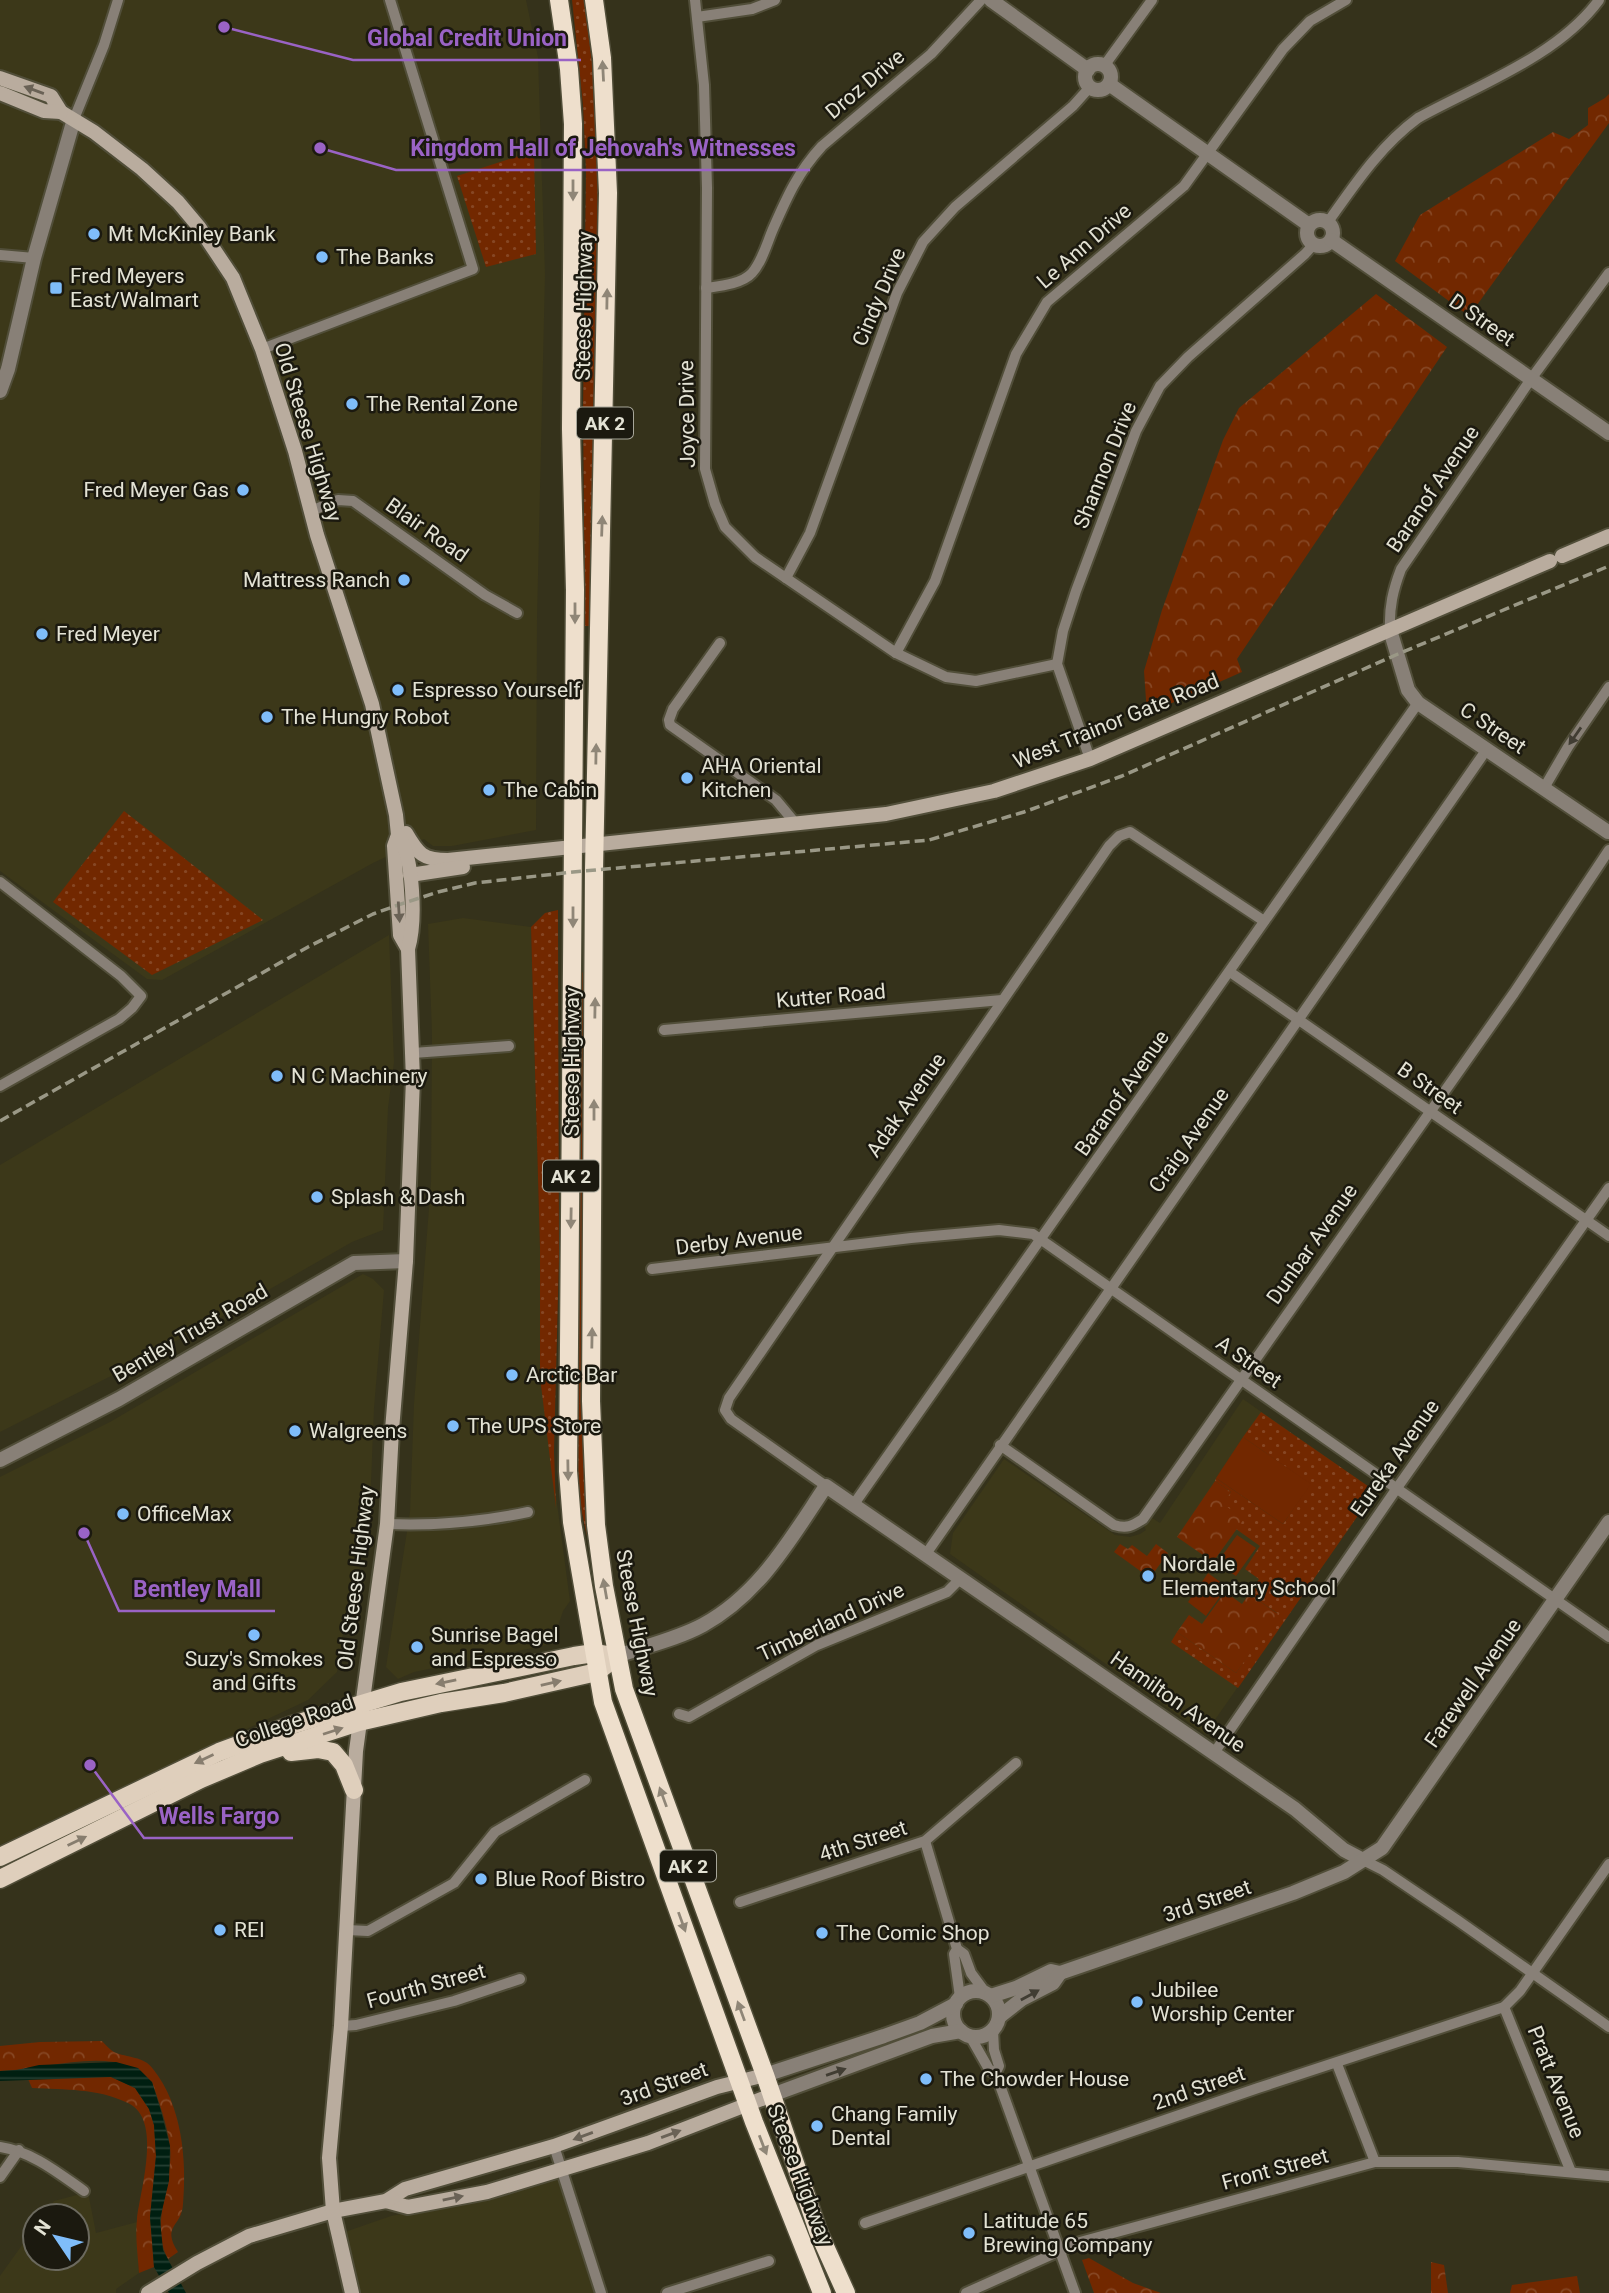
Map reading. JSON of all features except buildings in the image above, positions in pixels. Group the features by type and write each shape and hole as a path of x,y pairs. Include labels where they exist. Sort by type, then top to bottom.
{"highway":[{"name":"Steese Highway","path":"559,0 569,69 573,124 571,429 575,590 568,1471 573,1532 603,1702 739,2081 822,2293"},
{"name":"Steese Highway","path":"594,0 603,58 608,193 595,846 591,1443 596,1525 604,1586 624,1689 765,2075 818,2231 846,2293"}],"main road":[{"name":"Old Steese Highway","path":"0,78 51,96 67,116 142,169 178,202 199,227 233,278 262,349 295,451 343,618 372,704 390,778 397,835 400,935 408,949"},
{"name":"Old Steese Highway","path":"0,93 44,111 67,116"},
{"name":"West Trainor Gate Road","path":"397,835 406,832 415,849 432,860 471,856 486,858 886,814 946,803 994,791 1090,759 1609,536"},
{"path":"397,835 403,868 410,875"},
{"name":"West Trainor Gate Road","path":"410,875 472,866 486,858"},
{"name":"Old Steese Highway","path":"352,2293 333,2211 329,2158 341,2026 360,1713 381,1582 387,1524 406,1261 413,1053 408,949 412,933 410,875"},
{"name":"College Road","path":"0,1879 201,1779 360,1713 401,1692 594,1653 617,1656"},
{"name":"College Road","path":"0,1857 219,1752 292,1725 504,1693 597,1672 617,1656"},
{"path":"260,1755 328,1750 338,1756 344,1765 354,1790"},
{"name":"3rd Street","path":"148,2293 249,2235 333,2211 386,2201 405,2189 554,2146 717,2087 765,2075"},
{"name":"3rd Street","path":"386,2201 408,2207 486,2192 648,2143 772,2095"}],"street":[{"path":"0,391 11,358 67,116 95,70 118,0"},
{"path":"262,349 474,269 390,0"},
{"name":"Joyce Drive","path":"695,0 704,85 707,188 705,469 715,505 725,527 755,557 896,653 946,677 976,681 1057,664"},
{"path":"697,17 752,9 775,0"},
{"name":"Droz Drive","path":"706,288 728,284 751,275 794,181 810,159 931,54 981,0"},
{"path":"991,0 1088,69"},
{"path":"1104,66 1152,0"},
{"name":"Le Ann Drive","path":"896,653 935,581 1016,354 1047,302 1184,186 1283,49 1310,21 1346,0"},
{"path":"1328,222 1366,170 1398,133 1427,114 1554,44 1593,9 1599,0"},
{"path":"1097,64 1104,66 1111,76 1109,84 1098,90 1090,87 1086,80 1088,69 1097,64"},
{"path":"1109,84 1309,225"},
{"name":"Cindy Drive","path":"786,578 810,533 897,293 923,242 955,207 1073,106 1090,87"},
{"path":"1319,220 1328,222 1334,232 1331,240 1324,246 1314,244 1307,236 1309,225 1319,220"},
{"name":"D Street","path":"1331,240 1609,433"},
{"name":"Shannon Drive","path":"1090,759 1057,664 1063,631 1076,591 1136,431 1160,386 1188,357 1306,254 1314,244"},
{"path":"0,254 34,258"},
{"name":"Baranof Avenue","path":"1390,630 1392,594 1401,569 1531,379 1609,273"},
{"name":"Blair Road","path":"311,511 338,500 353,501 485,596 517,613"},
{"name":"C Street","path":"1390,630 1408,690 1418,702 1609,832"},
{"path":"720,643 673,709 670,725 776,800 796,824"},
{"path":"1544,788 1567,747 1609,687"},
{"name":"Baranof Avenue","path":"854,1504 1418,702"},
{"name":"Craig Avenue","path":"926,1553 1487,749"},
{"name":"Adak Avenue","path":"725,1410 729,1398 831,1248 1109,846 1119,836 1130,832 1264,921"},
{"path":"1609,832 1606,838 1609,849"},
{"name":"Dunbar Avenue","path":"1000,1445 1114,1525 1132,1527 1143,1519 1431,1112 1609,849"},
{"path":"0,882 121,976 141,996 132,1008 118,1019 0,1086"},
{"name":"B Street","path":"1230,972 1609,1236"},
{"name":"Kutter Road","path":"664,1030 1002,1000"},
{"path":"413,1053 509,1046"},
{"name":"Eureka Avenue","path":"1214,1753 1609,1188"},
{"name":"A Street","path":"831,1248 999,1230 1033,1234 1609,1637"},
{"name":"Derby Avenue","path":"652,1269 831,1248"},
{"name":"Bentley Trust Road","path":"0,1460 119,1399 354,1263 406,1261"},
{"name":"Hamilton Avenue","path":"725,1410 730,1419 1295,1809 1344,1850 1383,1870 1609,2027"},
{"name":"College Road","path":"617,1656 702,1626 743,1598 766,1574 826,1486"},
{"path":"387,1524 427,1526 482,1522 528,1512"},
{"name":"Farewell Avenue","path":"1363,1860 1382,1848 1609,1522"},
{"name":"Timberland Drive","path":"679,1714 689,1717 817,1645 947,1592 961,1578"},
{"name":"4th Street","path":"740,1902 925,1841 1016,1763"},
{"path":"346,1930 368,1931 454,1883 495,1832 584,1780"},
{"path":"925,1841 957,1949 964,1954 971,1973 999,2009 994,2050 999,2066 996,2073 1076,2293"},
{"name":"3rd Street","path":"988,1994 1016,1987 1051,1971 1060,1973 1293,1893 1344,1872 1363,1860"},
{"path":"1504,2007 1533,1973 1609,1864"},
{"path":"957,1949 954,1954 958,2000 954,2021 990,2071 996,2073"},
{"name":"3rd Street","path":"996,2023 1022,1999 1053,1983 1060,1973"},
{"name":"Fourth Street","path":"341,2026 356,2025 454,2001 520,1979"},
{"path":"958,2000 972,1991 988,1994"},
{"name":"3rd Street","path":"765,2075 884,2036 920,2022 958,2000"},
{"name":"2nd Street","path":"865,2223 1504,2007"},
{"name":"Pratt Avenue","path":"1504,2007 1571,2172"},
{"path":"965,2033 982,2036 996,2023"},
{"name":"3rd Street","path":"772,2095 932,2036 965,2033"},
{"path":"1337,2064 1375,2162"},
{"path":"554,2146 601,2293"},
{"path":"0,2147 34,2156 84,2191"},
{"path":"0,2177 19,2150"},
{"name":"Front Street","path":"966,2293 1080,2242 1375,2162 1458,2162 1609,2176"},
{"path":"667,2293 769,2261"}],"shaded area":[{"path":"0,0 526,0 538,57 545,274 537,619 536,830 452,846 433,846 424,839 373,863 162,980 147,979 0,871"},
{"path":"463,918 531,927 540,1249 540,1376 570,1601 563,1611 552,1644 414,1672 398,1679 386,1667 410,1512 414,1404 431,1182 432,1034 428,924"},
{"path":"389,935 394,1062 388,1108 383,1230 352,1242 237,1308 0,1432 0,1165"},
{"path":"363,1274 384,1290 374,1408 370,1507 358,1578 348,1599 337,1672 308,1700 0,1845 0,1477 110,1422"},
{"name":"Nordale Elementary School","path":"1243,1399 1375,1491 1205,1734 950,1554 953,1533 1004,1459 1115,1535 1130,1537 1140,1534 1146,1530 1144,1526 1152,1518 1160,1523"},
{"path":"116,2062 138,2068 152,2082 161,2111 170,2146 169,2181 160,2219 163,2250 186,2293 169,2293 154,2267 150,2217 156,2156 154,2125 149,2109 135,2088 111,2077 0,2081 0,2071 39,2065"},
{"path":"569,2174 602,2293 352,2293 339,2234 391,2216 484,2198"},
{"path":"88,2192 90,2202 53,2202"},
{"path":"91,2207 96,2233 137,2222 139,2273 116,2289 116,2293 0,2293 0,2276 21,2247 21,2272 91,2272"}],"green space":[{"path":"572,0 584,0 597,101 589,626 585,626 583,412 586,171 583,105"},
{"path":"1609,94 1609,123 1469,316 1395,261 1420,215 1553,132 1569,139 1588,125 1588,108"},
{"path":"534,151 536,254 486,267 457,176"},
{"path":"1376,294 1447,347 1237,659 1242,672 1147,714 1144,671 1162,610 1223,440 1239,408"},
{"path":"124,811 263,920 152,975 53,902"},
{"path":"558,910 559,1258 554,1451 556,1508 540,1377 540,1249 531,927 545,913"},
{"path":"585,972 585,1467 590,1535 587,1536 578,1485 576,1433 579,1018 580,973"},
{"path":"1261,1412 1375,1491 1238,1688 1171,1642 1177,1632 1236,1673 1277,1613 1249,1594 1259,1579 1245,1569 1260,1546 1236,1529 1243,1519 1222,1504 1231,1492 1215,1481 1216,1478 1283,1524 1310,1484 1243,1437"},
{"path":"1243,1437 1311,1484 1283,1524 1216,1478"},
{"path":"1215,1481 1231,1492 1223,1504 1244,1519 1213,1562 1177,1537"},
{"path":"1237,1535 1256,1548 1236,1576 1217,1563"},
{"path":"1120,1544 1128,1549 1132,1545 1147,1556 1156,1544 1168,1553 1150,1578 1114,1552"},
{"path":"1208,1573 1227,1587 1206,1616 1188,1602"},
{"path":"1225,1592 1242,1604 1249,1594 1278,1614 1236,1673 1177,1632 1189,1615 1202,1624"},
{"path":"102,2041 114,2052 140,2059 153,2069 163,2083 176,2116 183,2151 184,2187 182,2212 171,2236 178,2252 168,2259 163,2246 161,2218 169,2174 170,2146 152,2082 114,2062 71,2062 0,2071 0,2046"},
{"path":"111,2077 135,2088 149,2109 154,2125 156,2156 150,2217 154,2267 139,2273 136,2226 145,2174 147,2139 145,2124 139,2111 128,2103 105,2095 32,2088 28,2079"},
{"path":"1089,2258 1133,2283 1161,2293 1094,2293 1082,2260"},
{"path":"1431,2262 1444,2265 1448,2293 1431,2293"},
{"path":"1577,2276 1580,2293 1510,2293 1512,2285"}],"railway":[{"path":"0,1121 308,947 373,914 398,905 475,883 929,840 1024,812 1122,776 1398,654 1609,566"}],"place":[{"name":"Global Credit Union","path":"224,27"},
{"name":"Kingdom Hall of Jehovah's Witnesses","path":"320,148"},
{"name":"Mt McKinley Bank","path":"94,234"},
{"name":"The Banks","path":"322,257"},
{"name":"Fred Meyers East/Walmart","path":"56,288"},
{"name":"The Rental Zone","path":"352,404"},
{"name":"Fred Meyer Gas","path":"243,490"},
{"name":"Mattress Ranch","path":"404,580"},
{"name":"Fred Meyer","path":"42,634"},
{"name":"Espresso Yourself","path":"398,690"},
{"name":"The Hungry Robot","path":"267,717"},
{"name":"AHA Oriental Kitchen","path":"687,778"},
{"name":"The Cabin","path":"489,790"},
{"name":"N C Machinery","path":"277,1076"},
{"name":"Splash & Dash","path":"317,1197"},
{"name":"Arctic Bar","path":"512,1375"},
{"name":"The UPS Store","path":"453,1426"},
{"name":"Walgreens","path":"295,1431"},
{"name":"OfficeMax","path":"123,1514"},
{"name":"Bentley Mall","path":"84,1533"},
{"name":"Nordale Elementary School","path":"1148,1576"},
{"name":"Suzy's Smokes and Gifts","path":"254,1635"},
{"name":"Sunrise Bagel and Espresso","path":"417,1647"},
{"name":"Wells Fargo","path":"90,1765"},
{"name":"Blue Roof Bistro","path":"481,1879"},
{"name":"REI","path":"220,1930"},
{"name":"The Comic Shop","path":"822,1933"},
{"name":"Jubilee Worship Center","path":"1137,2002"},
{"name":"The Chowder House","path":"926,2079"},
{"name":"Chang Family Dental","path":"817,2126"},
{"name":"Latitude 65 Brewing Company","path":"969,2233"}]}
